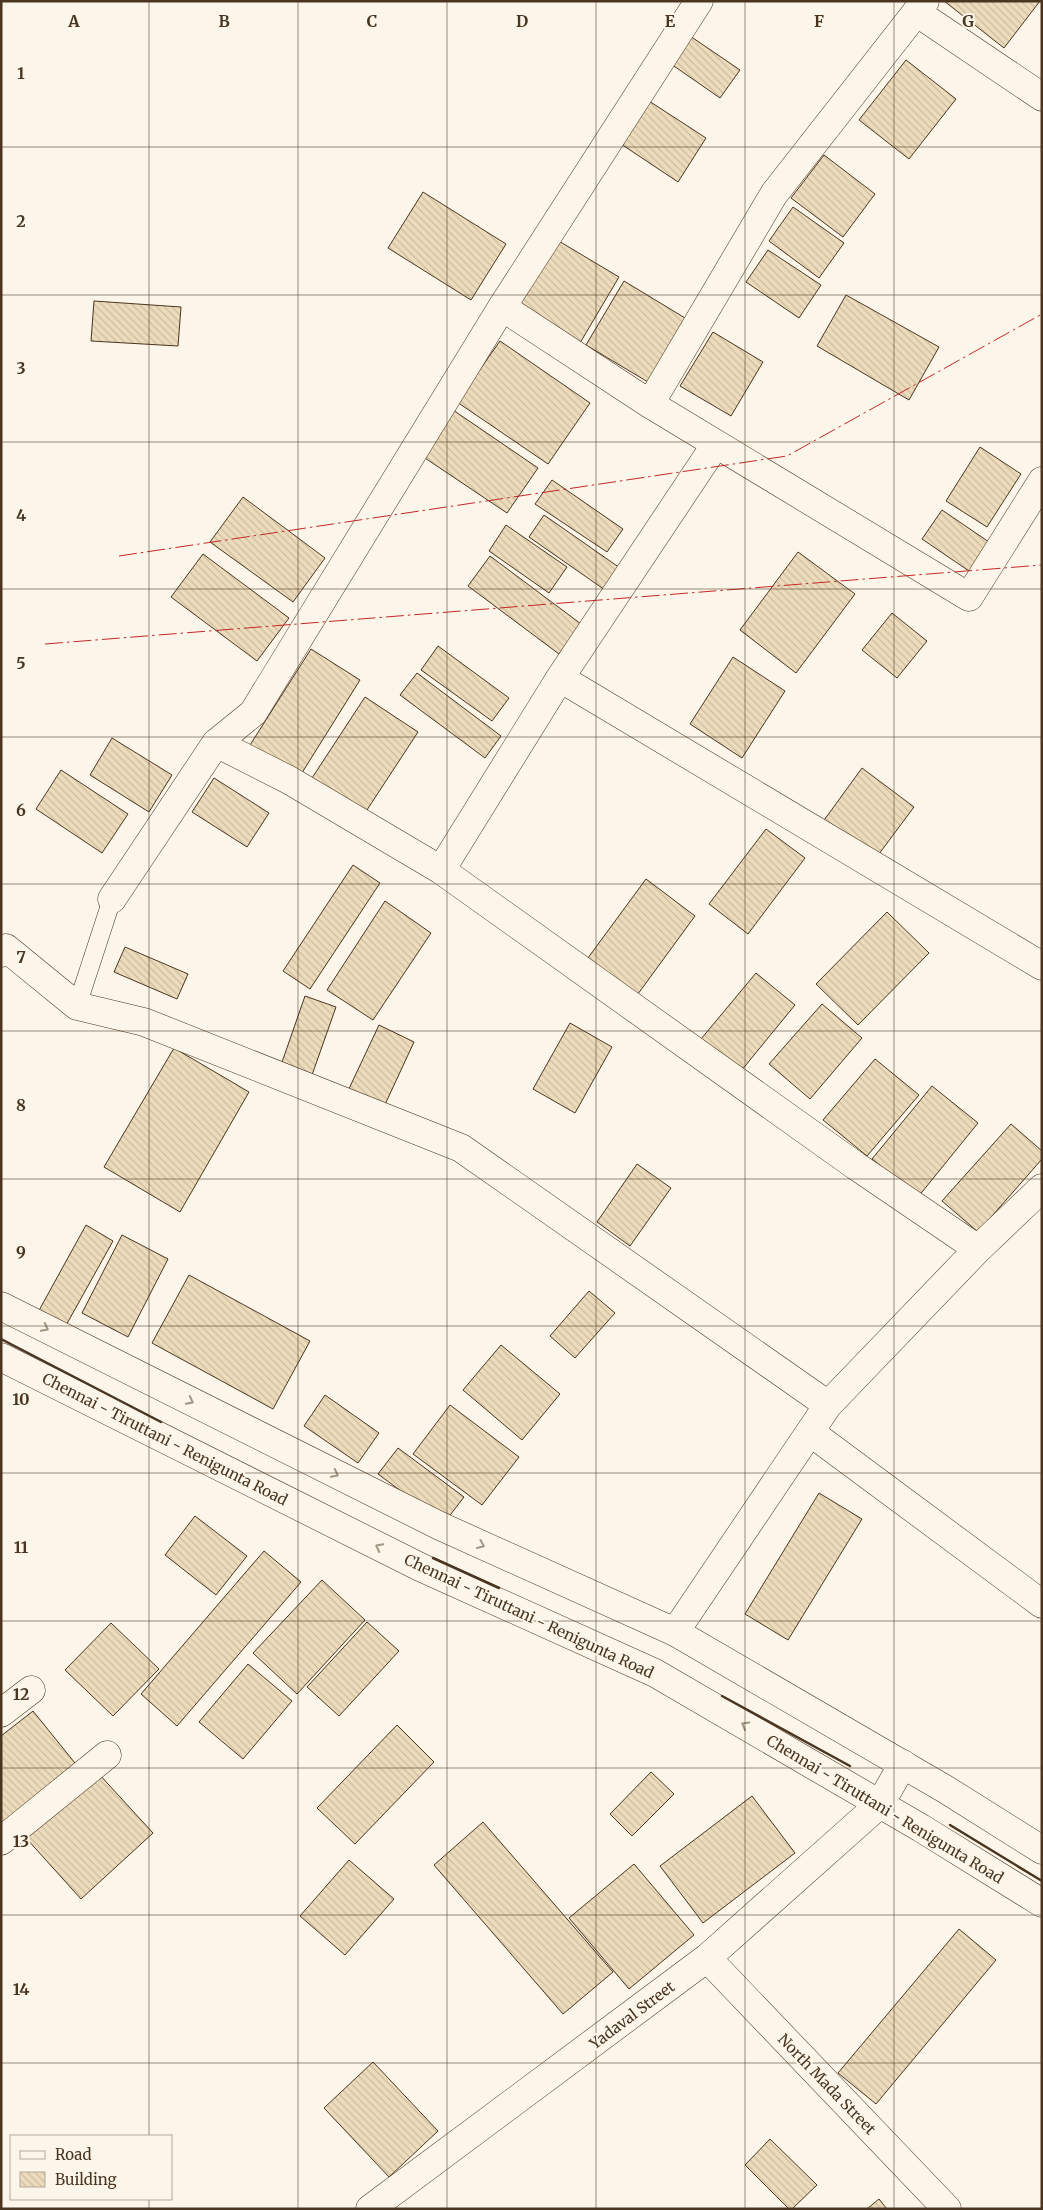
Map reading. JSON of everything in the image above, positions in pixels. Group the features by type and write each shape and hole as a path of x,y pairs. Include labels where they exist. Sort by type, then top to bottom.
{"street":[{"path":"112,899 216,743 253,713 502,307 699,1"},
{"path":"650,404 774,194 920,7 1042,97"},
{"path":"502,307 650,404 970,597 1042,481"},
{"path":"441,870 560,678 716,444"},
{"path":"560,678 1042,966"},
{"path":"216,743 289,780 441,870 856,1166 978,1249"},
{"path":"1,952 6,948 77,1006 144,1022 461,1148 828,1405"},
{"path":"675,1632 828,1405 978,1249 1042,1188"},
{"path":"1,1306 440,1526 675,1632 903,1764 1042,1850"},
{"name":"Chennai - Tiruttani - Renigunta Road","path":"1,1357 420,1568 655,1673 880,1804 1042,1903"},
{"path":"810,1432 1042,1604"},
{"path":"1,1714 31,1690"},
{"path":"1,1841 107,1755"},
{"name":"Yadaval Street","path":"370,2209 708,1958 880,1804 903,1764"},
{"name":"North Mada Street","path":"708,1958 947,2209"}],"lane":[{"path":"77,1006 112,899"}],"building":[{"path":"944,1 1040,1 1004,48"},
{"path":"690,36 740,70 720,98 671,64"},
{"path":"906,60 956,99 909,159 859,120"},
{"path":"649,101 706,138 678,182 621,144"},
{"path":"824,155 875,194 843,237 791,198"},
{"path":"423,192 506,244 471,300 388,248"},
{"path":"793,207 844,243 819,278 769,241"},
{"path":"557,240 619,277 580,343 518,306"},
{"path":"768,250 821,285 799,318 746,282"},
{"path":"624,281 685,318 648,382 586,345"},
{"path":"846,295 939,347 909,400 817,346"},
{"path":"94,301 181,307 178,346 91,341"},
{"path":"713,332 763,362 731,416 680,386"},
{"path":"500,341 590,403 548,464 457,402"},
{"path":"453,410 538,468 507,513 422,456"},
{"path":"980,447 1021,474 987,527 946,501"},
{"path":"552,480 623,529 607,552 535,504"},
{"path":"243,497 325,558 293,602 210,542"},
{"path":"942,510 989,542 969,571 922,539"},
{"path":"544,515 620,568 605,590 529,537"},
{"path":"506,525 567,567 549,593 489,551"},
{"path":"798,552 855,594 796,673 740,630"},
{"path":"203,554 289,618 257,661 171,597"},
{"path":"490,556 581,624 559,654 468,586"},
{"path":"892,613 927,641 897,678 862,650"},
{"path":"438,646 509,698 492,721 421,670"},
{"path":"311,649 360,680 300,776 250,745"},
{"path":"733,657 785,691 742,758 690,724"},
{"path":"417,673 501,736 485,758 400,695"},
{"path":"365,697 418,732 365,813 312,778"},
{"path":"112,738 172,775 149,812 90,775"},
{"path":"862,768 914,807 873,862 822,823"},
{"path":"61,770 128,814 102,853 36,809"},
{"path":"214,778 269,813 247,847 192,812"},
{"path":"766,829 805,858 748,934 709,904"},
{"path":"353,865 380,883 310,989 283,971"},
{"path":"646,879 695,916 635,998 585,962"},
{"path":"385,901 431,933 373,1020 327,990"},
{"path":"887,912 929,953 858,1025 816,984"},
{"path":"125,947 188,974 177,999 114,972"},
{"path":"756,973 795,1005 741,1071 701,1039"},
{"path":"305,996 336,1007 312,1075 281,1065"},
{"path":"822,1004 862,1038 810,1099 769,1064"},
{"path":"570,1023 612,1047 575,1113 533,1089"},
{"path":"379,1025 414,1042 382,1111 346,1095"},
{"path":"174,1048 249,1092 180,1212 104,1167"},
{"path":"875,1059 919,1095 867,1156 823,1120"},
{"path":"932,1086 978,1123 918,1197 872,1159"},
{"path":"1011,1124 1042,1151 1042,1159 978,1232 942,1201"},
{"path":"637,1164 671,1188 630,1246 597,1222"},
{"path":"86,1225 113,1241 64,1329 37,1314"},
{"path":"122,1235 168,1259 128,1337 82,1313"},
{"path":"189,1275 310,1341 273,1409 152,1343"},
{"path":"589,1291 615,1313 575,1358 550,1336"},
{"path":"501,1345 560,1394 522,1440 463,1390"},
{"path":"325,1395 379,1433 358,1463 304,1426"},
{"path":"450,1405 519,1457 482,1505 413,1454"},
{"path":"398,1448 464,1497 444,1523 378,1474"},
{"path":"819,1493 862,1519 788,1640 745,1614"},
{"path":"195,1516 247,1556 216,1595 165,1555"},
{"path":"264,1551 301,1582 177,1726 141,1694"},
{"path":"322,1580 365,1620 297,1694 253,1653"},
{"path":"367,1622 399,1651 339,1716 307,1687"},
{"path":"111,1623 159,1669 113,1716 65,1670"},
{"path":"248,1664 292,1701 243,1759 199,1722"},
{"path":"33,1711 79,1768 5,1827 1,1822 1,1736"},
{"path":"397,1725 434,1762 355,1844 317,1808"},
{"path":"651,1772 674,1794 632,1836 610,1814"},
{"path":"98,1773 153,1833 81,1899 26,1838"},
{"path":"752,1796 795,1853 703,1923 660,1866"},
{"path":"483,1822 613,1972 563,2014 434,1865"},
{"path":"349,1860 394,1899 345,1955 300,1916"},
{"path":"634,1864 694,1935 629,1989 569,1918"},
{"path":"959,1929 996,1960 876,2104 838,2073"},
{"path":"373,2062 438,2131 389,2177 324,2108"},
{"path":"770,2139 817,2185 792,2209 789,2209 745,2165"},
{"path":"879,2199 887,2209 867,2209"}],"wall":[{"path":"1,1339 161,1422"},
{"path":"433,1558 499,1588"},
{"path":"722,1696 850,1766"},
{"path":"950,1825 1042,1881"}],"power":[{"path":"119,556 787,456 1042,314"},
{"path":"45,644 1042,565"}]}
